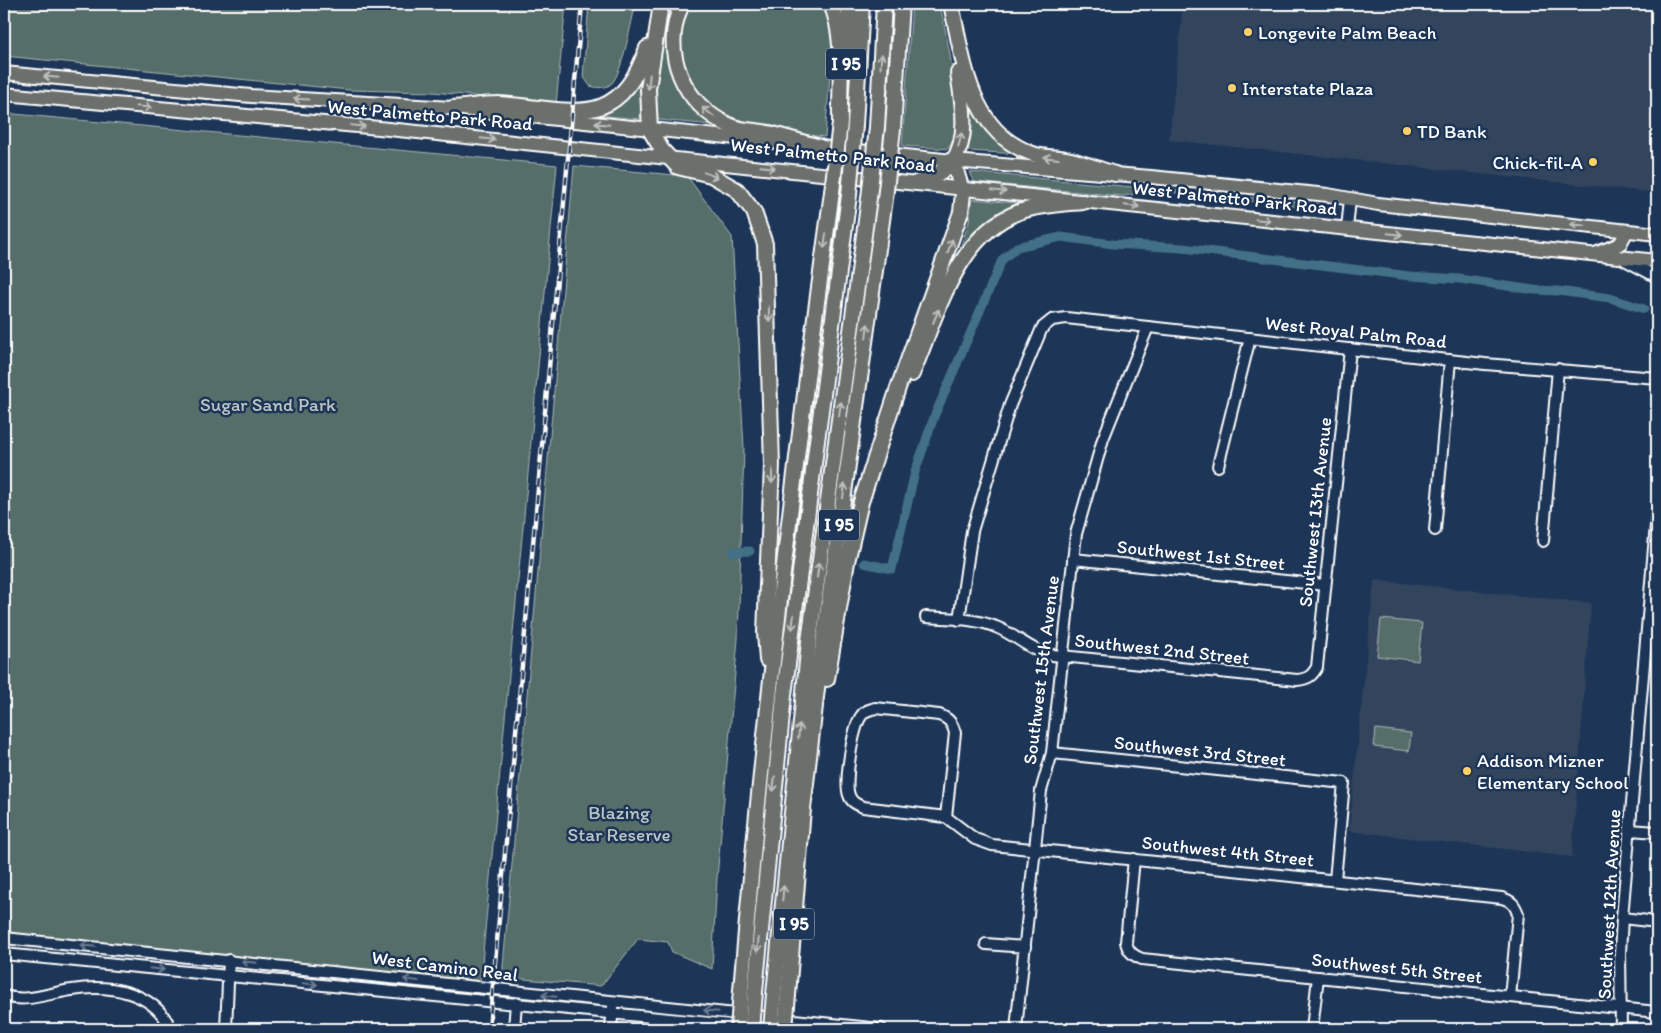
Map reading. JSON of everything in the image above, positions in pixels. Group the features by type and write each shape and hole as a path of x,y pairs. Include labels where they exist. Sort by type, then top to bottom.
{"highway":[{"path":"682,4 674,29 674,55 680,77 698,104 718,119 734,127 770,133 820,147"},
{"path":"831,4 837,20 839,37 840,123"},
{"path":"772,1029 809,641 869,198 884,128 884,4"},
{"name":"I 95","path":"785,1029 808,765 824,636 885,199 884,128 899,33 901,4"},
{"path":"916,183 940,172 953,161 962,135 964,109 949,4"},
{"path":"949,4 971,90 982,113 992,126 1007,141 1034,155 1069,160 1115,174"},
{"path":"752,1029 748,991 784,695 849,195 857,105 853,5"},
{"name":"I 95","path":"738,1029 748,991 770,693 802,407 832,192 853,5"},
{"path":"452,108 496,104 581,112 602,106 617,98 635,76 660,10"},
{"path":"660,10 648,89 650,130 667,157 678,167 702,171 731,184 754,212 764,237 767,264 772,414 771,524 765,633 770,693"},
{"path":"801,852 816,771 827,680 851,542 861,502 886,423 958,224 963,202 963,188 953,161"},
{"path":"886,423 903,395 958,267 972,246 994,226 1020,212 1044,206 1083,202"}],"main road":[{"name":"West Palmetto Park Road","path":"4,73 251,96 452,108 953,161 1115,174 1657,234"},
{"path":"95,103 98,81"},
{"name":"West Palmetto Park Road","path":"4,94 667,157 1657,261"},
{"path":"1593,255 1620,244 1627,231"}],"street":[{"path":"1347,229 1350,199"},
{"path":"1622,258 1657,277"},
{"name":"West Royal Palm Road","path":"959,620 968,546 1001,430 1042,328 1052,320 1066,318 1450,360 1657,378"},
{"name":"Southwest 15th Avenue","path":"1016,1029 1042,791 1052,753 1072,559 1081,510 1094,464 1148,327"},
{"path":"1218,466 1250,338"},
{"name":"Southwest 13th Avenue","path":"1311,676 1317,667 1350,349"},
{"path":"1435,530 1450,360"},
{"path":"1543,541 1558,369"},
{"name":"Southwest 12th Avenue","path":"1621,1029 1622,918 1655,561 1657,512"},
{"name":"Southwest 1st Street","path":"1072,559 1325,585"},
{"name":"Southwest 2nd Street","path":"926,617 995,626 1036,651 1062,656 1297,680 1311,676"},
{"path":"875,708 939,715 947,718 953,724 955,732 946,817 863,807 855,804 849,798 847,790 849,766 857,723 860,716 867,710 875,708"},
{"name":"Southwest 3rd Street","path":"1052,753 1344,783 1335,880"},
{"name":"Southwest 4th Street","path":"946,817 967,834 983,843 1502,898 1513,904 1518,914 1510,997"},
{"path":"1630,830 1657,832"},
{"name":"Southwest 5th Street","path":"1134,859 1126,942 1128,950 1134,956 1142,959 1657,1012"},
{"path":"1622,918 1657,922"},
{"name":"West Camino Real","path":"4,938 372,974 492,990 881,1029"},
{"path":"986,944 1025,947"},
{"name":"West Camino Real","path":"4,954 772,1029"},
{"path":"226,1029 229,960"},
{"path":"1312,1029 1318,977"},
{"path":"4,996 33,998 89,988 127,992 142,998 156,1007 171,1029"},
{"path":"611,1029 614,1002"},
{"path":"514,1029 516,1003"}],"shaded area":[{"path":"1183,4 1657,4 1657,193 1169,140"},
{"name":"Addison Mizner Elementary School","path":"1374,580 1591,603 1572,857 1349,831"}],"green space":[{"path":"4,4 566,4 556,104 433,92 349,90 4,56"},
{"path":"589,4 636,4 620,68 610,85 599,88 590,86 583,76"},
{"path":"666,4 677,4 671,23 688,102 713,125 659,120 657,118 654,85"},
{"path":"687,4 823,4 830,22 833,38 825,137 757,129 716,114 685,79 678,38"},
{"path":"912,4 940,4 954,79 956,101 954,137 948,149 902,146"},
{"path":"642,81 640,119 596,115 621,103"},
{"path":"971,103 991,134 1019,154 968,151 971,135"},
{"name":"Sugar Sand Park","path":"4,113 557,165 480,984 4,932"},
{"name":"Blazing Star Reserve","path":"574,166 687,176 732,237 744,448 738,639 717,878 712,969 672,952 668,942 638,939 601,986 502,977"},
{"path":"970,172 1319,204 1322,207 1320,209 1159,191 1122,196 974,182"},
{"path":"972,199 1025,204 995,218 980,230 958,254 969,222"},
{"path":"1381,619 1422,623 1418,661 1377,656"},
{"path":"1376,729 1411,733 1409,751 1374,747"}],"waterway":[{"path":"864,563 892,569 915,472 934,417 1002,260 1017,247 1061,237 1113,244 1183,248 1410,276 1460,279 1534,290 1558,291 1610,298 1644,309"},
{"path":"733,552 750,551"}],"railway":[{"path":"489,1029 582,4"}],"place":[{"name":"Longevite Palm Beach","path":"1248,32"},
{"name":"Interstate Plaza","path":"1232,88"},
{"name":"TD Bank","path":"1407,131"},
{"name":"Chick-fil-A","path":"1593,162"},
{"name":"Addison Mizner Elementary School","path":"1467,771"}]}
